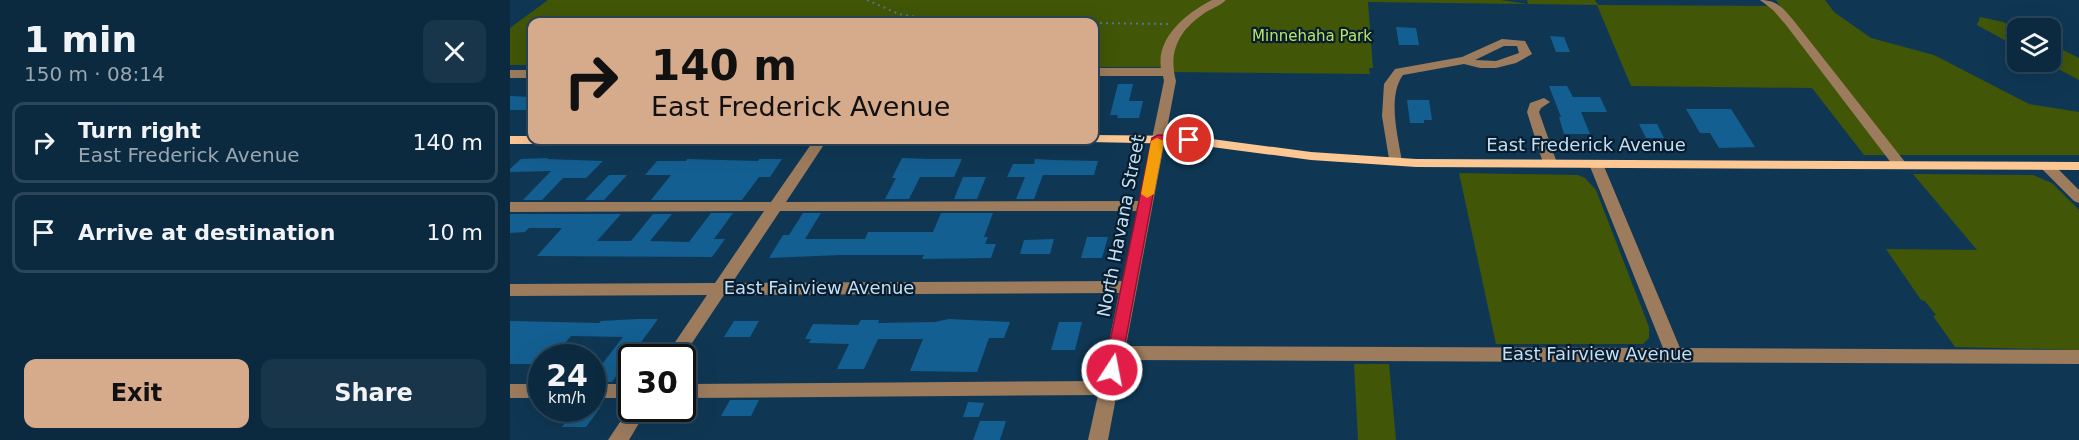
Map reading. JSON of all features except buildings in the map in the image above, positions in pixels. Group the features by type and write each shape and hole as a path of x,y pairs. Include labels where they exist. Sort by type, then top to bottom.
{"main road":[{"name":"East Frederick Avenue","path":"1098,138 1158,138 1223,143 1347,159 1395,162 2079,166"},
{"path":"510,140 528,140"}],"street":[{"path":"1183,24 1202,9 1221,0"},
{"path":"1765,0 1777,8 1790,23 1900,165"},
{"name":"North Havana Street","path":"1098,440 1170,81 1165,65 1170,48 1183,24"},
{"path":"1395,162 1389,116 1390,84 1399,72 1465,60"},
{"path":"1098,72 1169,72"},
{"path":"510,74 528,74"},
{"path":"1544,102 1535,106 1533,112 1550,163"},
{"path":"683,344 817,144"},
{"path":"1596,164 1674,354"},
{"path":"2047,166 2079,198"},
{"path":"510,207 1145,206"},
{"name":"East Fairview Avenue","path":"510,290 1129,287"},
{"name":"East Fairview Avenue","path":"1116,353 2079,357"},
{"path":"696,391 1109,388"},
{"path":"510,391 528,391"},
{"path":"618,440 630,422"}],"path":[{"path":"867,0 899,14 922,18 960,18"},
{"path":"1098,23 1183,24"}],"green space":[{"name":"Minnehaha Park","path":"548,0 1501,0 1528,4 1527,0 1595,0 1598,5 1780,6 1776,0 1825,0 1834,12 1871,38 1934,55 2029,104 2079,112 2079,155 1864,155 1812,88 1631,86 1597,5 1368,2 1373,68 1369,68 1370,74 1169,72 1159,67 1098,67 1098,18 528,18 528,65 510,65 510,28"},
{"path":"1980,17 2007,24 2007,42 1977,25"},
{"path":"2061,49 2079,58 2079,80 2061,70"},
{"path":"1459,173 1578,175 1585,178 1596,190 1649,327 1649,338 1643,344 1496,344"},
{"path":"1913,174 2033,175 2052,183 2079,210 2079,350 1955,347 1933,316 1936,315 1925,301 1921,300 1886,249 1977,250"},
{"path":"1354,364 1389,364 1396,440 1358,440"}],"slow traffic":[{"path":"1147,194 1157,141"}],"route":[{"path":"1112,370 1158,138 1189,140"}]}
